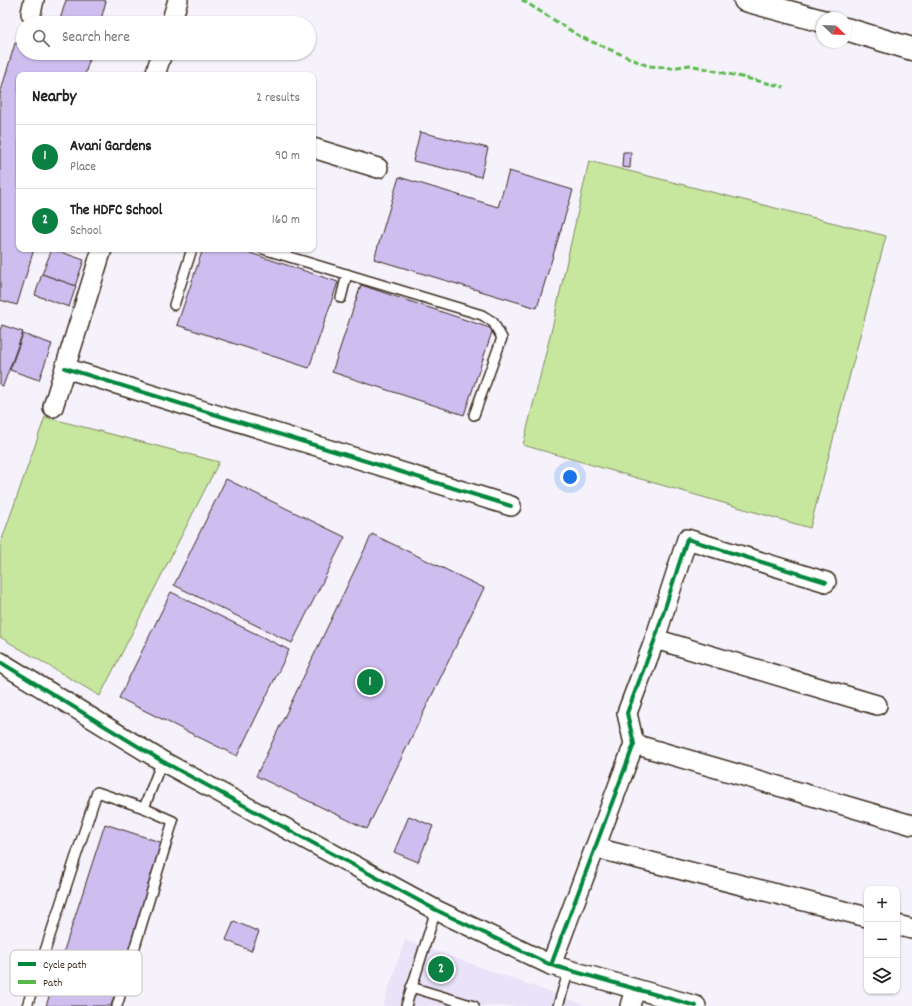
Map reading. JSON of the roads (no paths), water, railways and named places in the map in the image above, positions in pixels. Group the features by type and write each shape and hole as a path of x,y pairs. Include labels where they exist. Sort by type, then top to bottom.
{"street":[{"path":"173,16 178,0"},
{"path":"745,0 816,19"},
{"path":"852,31 912,49"},
{"path":"156,72 160,60"},
{"path":"316,149 378,168"},
{"path":"53,407 101,252"},
{"path":"65,368 511,506"},
{"path":"551,965 634,744 627,713 655,639 687,539 826,582"},
{"path":"655,639 877,705"},
{"path":"0,662 162,761 436,910 551,965 569,970 632,997 696,1006"},
{"path":"634,744 912,825"},
{"path":"596,848 864,916"},
{"path":"900,926 912,929"}],"lane":[{"path":"174,305 191,252"},
{"path":"273,252 482,315 493,322 502,338 474,415"},
{"path":"341,298 347,274"},
{"path":"144,808 162,761"},
{"path":"45,950 97,792 144,808 173,821 134,950"},
{"path":"406,1006 436,910"},
{"path":"558,1006 569,970"},
{"path":"411,988 474,1006"},
{"path":"27,1006 30,996"},
{"path":"117,1006 120,996"}],"place":[{"name":"Avani Gardens","path":"370,682"},
{"name":"The HDFC School","path":"441,969"}]}
